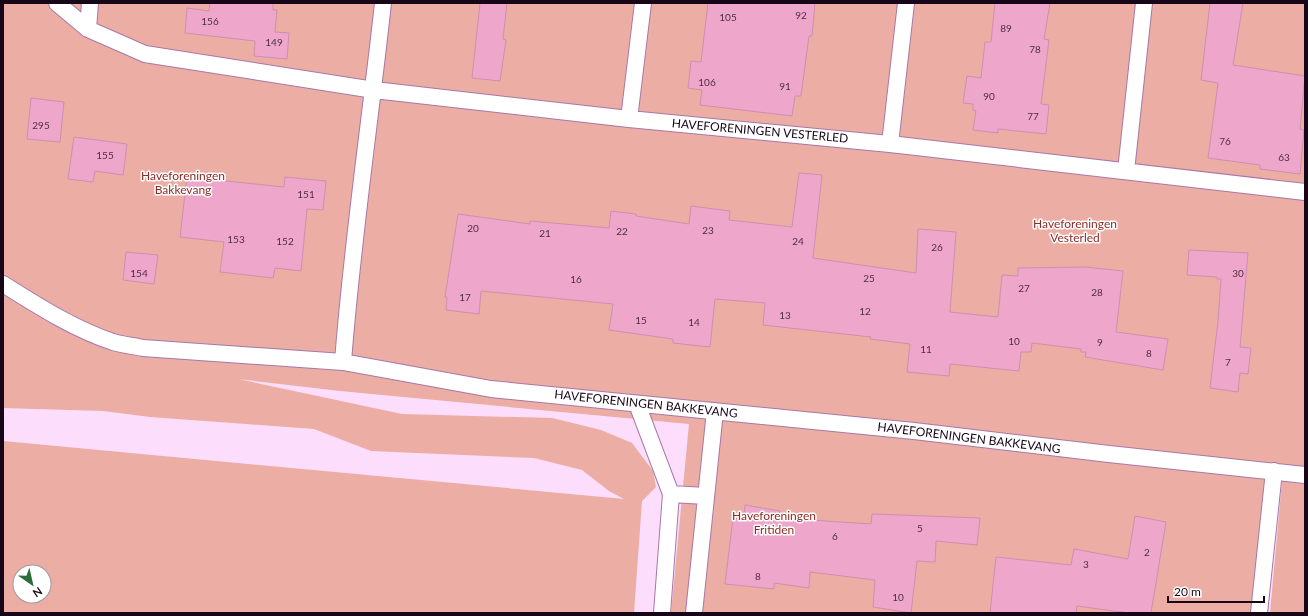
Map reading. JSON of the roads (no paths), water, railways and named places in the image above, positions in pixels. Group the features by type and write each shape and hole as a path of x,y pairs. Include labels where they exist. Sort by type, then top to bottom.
{"lane":[{"path":"57,3 88,29 145,54 374,90"},
{"path":"88,29 90,3"},
{"path":"343,362 347,309 374,90 383,3"},
{"path":"630,119 643,3"},
{"path":"890,144 906,3"},
{"path":"1126,171 1144,3"},
{"name":"HAVEFORENINGEN VESTERLED","path":"374,90 630,119 890,144 1305,192"},
{"name":"HAVEFORENINGEN BAKKEVANG","path":"3,284 38,306 81,329 114,342 144,348 343,362 491,389 914,431 1109,454 1305,473"},
{"path":"637,404 671,494 662,613"},
{"path":"694,613 715,411"},
{"path":"1259,613 1274,471"},
{"path":"671,494 706,496"}],"park label":[{"name":"Haveforeningen Bakkevang","path":"183,183"},
{"name":"Haveforeningen Vesterled","path":"1075,231"},
{"name":"Haveforeningen Fritiden","path":"774,523"}]}
